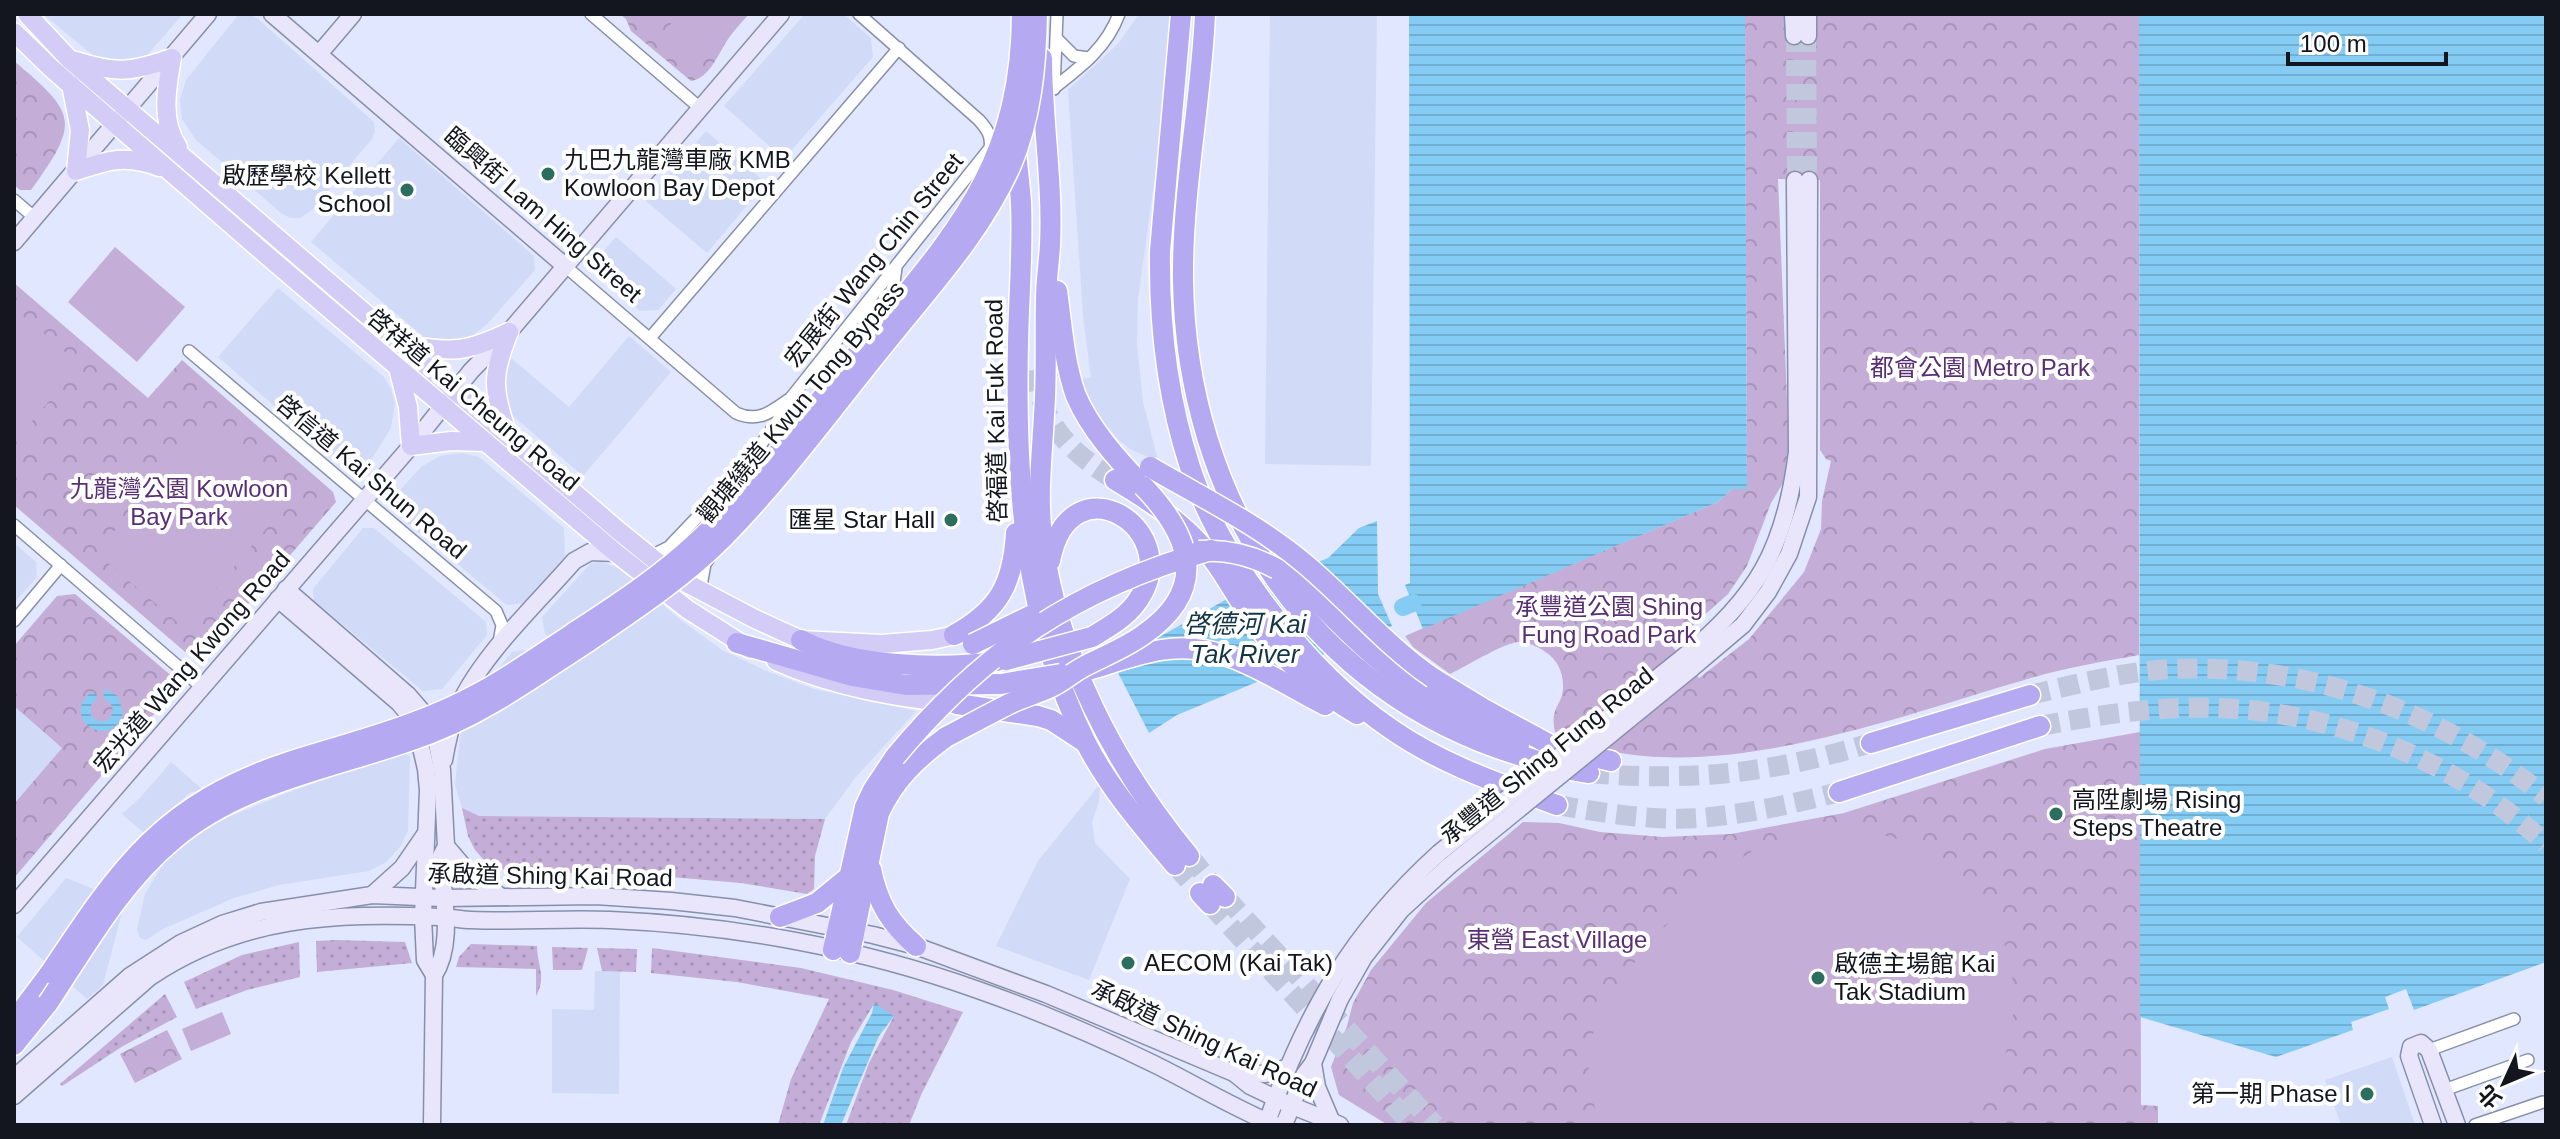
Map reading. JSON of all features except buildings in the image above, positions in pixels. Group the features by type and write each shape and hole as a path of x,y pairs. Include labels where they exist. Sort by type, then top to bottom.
{"highway":[{"name":"啓福道 Kai Fuk Road","path":"1014,14 1015,136 1021,205 1019,485 1024,538 1037,603 1058,677 1086,743 1138,823 1182,861 1099,721 1069,650 1048,573 1041,518 1050,162 1043,109 1039,14"},
{"name":"觀塘繞道 Kwun Tong Bypass","path":"14,1021 112,881 147,842 192,807 252,776 413,723 462,702 503,679 635,592 668,568 713,527 917,279 978,197 996,159 1011,115 1018,77 1022,14"},
{"name":"觀塘繞道 Kwun Tong Bypass","path":"14,1045 48,1003 126,888 160,851 196,822 250,793 408,742 477,712 645,604 725,537 948,265 990,205 1010,167 1024,125 1033,83 1039,14"},
{"path":"1181,14 1160,251 1162,329 1170,394 1190,469 1213,546 1252,618 1275,646 1319,689 1392,730"},
{"path":"1115,480 1213,546 1250,556 1289,577 1373,655 1414,687 1482,727 1589,773 1496,749 1422,715 1361,672 1299,613 1278,585 1249,536 1201,418 1185,328 1184,217 1205,14"},
{"path":"1015,136 1032,204 1035,370"},
{"path":"1050,244 1065,349 1076,396 1098,432 1146,476 1280,544 1433,678 1556,748 1611,761"},
{"path":"841,951 879,813 896,781 909,766 946,737 1013,702 1054,686 1141,636 1168,613 1179,596 1187,558 1175,525 1146,476"},
{"path":"964,640 989,611 1008,580 1015,548 1019,485"},
{"path":"801,640 845,656 915,665 967,666 1006,660 1092,637 1130,610 1144,587 1149,561 1147,546 1135,525 1123,515 1107,509 1089,510 1073,517 1058,533 1048,573"},
{"path":"874,659 932,654 964,640 1006,630 1131,562 1157,554 1213,546"},
{"path":"846,929 850,876 865,807 895,757 945,700 1018,639 1078,603 1136,574 1213,546"},
{"path":"737,643 852,676 906,685 1001,684 1072,673 1163,650 1196,649 1233,657 1319,689 1467,770 1557,805"},
{"path":"1871,743 2030,695"},
{"path":"957,704 1038,716 1051,720 1086,743"},
{"path":"1839,792 2040,726"},
{"path":"868,857 885,912 891,923 916,946"},
{"path":"780,917 817,903 850,876"}],"main road":[{"name":"啓祥道 Kai Cheung Road","path":"14,32 71,85 616,553 737,643 797,671 847,686 957,704 1005,698 1026,681 1033,662 1028,643 1014,630 995,627 964,640 882,644 801,640 677,578 70,60 27,14"},
{"path":"14,242 208,14"},
{"name":"臨興街 Lam Hing Street","path":"272,14 565,266"},
{"path":"319,54 353,14"},
{"name":"宏光道 Wang Kwong Road","path":"14,905 781,14"},
{"path":"1793,14 1801,36 1808,14"},
{"path":"70,60 121,71 172,58"},
{"path":"172,58 166,110 174,141 184,156"},
{"path":"71,85 80,130 76,171"},
{"path":"76,171 123,158 141,160 172,172"},
{"name":"承豐道 Shing Fung Road","path":"1284,1125 1286,1068 1335,973 1390,900 1686,664 1755,584 1774,549 1792,494 1797,452 1802,180"},
{"path":"404,345 443,352 467,349 509,332"},
{"path":"507,433 496,397 494,378 509,332"},
{"path":"398,368 408,407 411,446 451,441 486,442"},
{"path":"442,770 453,719 474,676 574,561 590,552 616,553"},
{"path":"282,594 408,695 437,743 442,770 446,846 441,856 445,942 442,962 434,975 432,1125"},
{"path":"421,720 428,831 423,917 425,960 434,975"},
{"path":"372,895 402,868 428,831"},
{"path":"446,846 469,873 500,896"},
{"name":"承豐道 Shing Fung Road","path":"1269,1124 1313,1063 1340,999 1364,957 1444,860"},
{"name":"承啟道 Shing Kai Road","path":"14,1078 130,976 181,943 222,924 261,912 372,895 424,898 596,896 722,906 846,929 916,946 1061,999 1234,1073 1250,1086 1283,1102 1336,1122"},
{"name":"承啟道 Shing Kai Road","path":"14,1096 150,977 174,961 249,930 292,920 339,916 607,920 709,928 841,951 978,990 1157,1066 1269,1124"},
{"path":"2433,1125 2409,1056 2411,1047 2421,1043 2429,1050 2457,1125"},
{"path":"1313,1063 1317,1087 1336,1122"},
{"path":"1234,1073 1262,1074 1286,1068"}],"street":[{"path":"591,14 700,108"},
{"name":"宏展街 Wang Chin Street","path":"651,556 669,547 777,425 790,399 990,148 988,131 974,116 859,14"},
{"path":"1055,87 1057,14"},
{"path":"1043,109 1055,87 1107,40 1119,14"},
{"path":"1057,39 1074,56 1090,58"},
{"path":"650,338 899,48"},
{"path":"907,250 925,267 937,259 974,210 977,202 976,168"},
{"path":"14,200 35,218"},
{"path":"700,591 710,554 749,515 913,313 897,299 894,289 897,263"},
{"name":"臨興街 Lam Hing Street","path":"565,266 743,416 767,415 790,399"},
{"path":"854,320 877,306 897,299"},
{"path":"854,320 870,320 887,344"},
{"name":"啓信道 Kai Shun Road","path":"189,351 496,611 501,618 502,630 498,647"},
{"path":"715,498 712,509 717,515 749,515"},
{"path":"14,525 203,688"},
{"path":"14,621 61,565"},
{"path":"421,720 442,707 474,676"},
{"path":"2429,1050 2514,1019"},
{"path":"2444,1090 2528,1060"},
{"path":"2475,1125 2505,1120 2543,1102"}],"shaded area":[{"path":"43,14 183,14 148,54 137,60 123,61 95,57"},
{"path":"239,14 249,14 258,19 374,122 372,139 311,211 300,218 290,218 281,213 196,140 182,119 180,99 186,80"},
{"path":"805,14 843,14 871,38 873,57 784,159 724,106"},
{"path":"1139,14 1172,14 1160,140 1138,299 1137,344 1143,402 1158,461 1120,441 1090,408 1076,379 1091,378 1083,315 1068,90 1118,44"},
{"path":"1270,14 1377,14 1371,466 1265,464"},
{"path":"706,131 766,183 707,253 646,201"},
{"name":"啟歷學校 Kellett School","path":"399,138 534,256 535,270 488,323 472,336 453,340 424,337 311,242"},
{"path":"616,237 676,289 658,310 640,311 598,275 596,260"},
{"path":"278,288 384,377 391,389 395,403 391,428 366,468 346,468 218,357"},
{"path":"629,336 671,372 583,476 512,415 505,393 505,371 511,358 569,407"},
{"path":"462,453 479,457 564,528 565,556 525,603 507,605 392,510 392,499 421,467 440,456"},
{"path":"363,528 374,528 486,622 487,635 442,689 423,691 314,601 313,589"},
{"path":"14,543 36,562 37,577 14,603"},
{"path":"601,562 618,568 722,650 764,670 814,689 916,711 855,778 825,819 479,816 470,813 462,808 455,785 460,737 467,719 486,684 512,652 525,650 533,658 550,639 545,634 542,617 591,563"},
{"path":"14,706 62,748 14,804"},
{"path":"402,752 410,756 408,831 400,847 385,863 369,871 279,885 234,898 163,929 146,940 140,938 137,930 145,894 169,854 194,831 287,793"},
{"path":"171,762 204,791 191,792 144,833 122,814"},
{"path":"1100,784 1099,802 1092,822 1095,843 1130,879 1089,980 996,946 1038,861"},
{"path":"66,878 125,901 103,985 87,999 17,937"},
{"path":"595,971 620,971 619,1094 552,1093 552,1009 594,1010"},
{"name":"第一期 Phase I","path":"2392,1057 2415,1125 2341,1125 2325,1080"}],"green space":[{"path":"620,14 749,14 708,70 691,81 631,31"},
{"path":"679,14 733,14 695,59 663,33"},
{"name":"都會公園 Metro Park","path":"1745,14 2139,14 2139,655 2050,673 1788,746 1725,755 1665,757 1607,750 1555,732 1555,711 1563,692 1562,676 1554,659 1537,647 1522,642 1511,643 1450,674 1413,647 1405,636 1718,502 1732,489 1747,489","holes":["1778,179 1820,180 1820,450 1831,461 1822,501 1821,529 1804,572 1749,639 1699,678 1671,645 1728,594 1747,566 1771,503 1786,478 1789,448"]},
{"path":"14,61 50,94 60,107 64,120 64,133 58,149 31,190 20,190 14,185"},
{"path":"115,247 185,307 137,362 68,302"},
{"name":"九龍灣公園 Kowloon Bay Park","path":"14,283 148,398 182,360 333,492 336,502 203,656 191,657 14,505"},
{"path":"14,308 80,365 14,442"},
{"path":"211,417 298,491 183,627 96,553"},
{"name":"九龍灣公園 Kowloon Bay Park","path":"75,594 174,678 173,692 14,878 14,804 62,748 14,706 14,646 57,596"},
{"name":"東營 East Village","path":"2140,732 2141,1105 2158,1106 2158,1125 1388,1125 1339,1095 1331,1067 1353,1003 1371,970 1426,903 1523,822 1559,823 1600,832 1663,837 1731,834 1844,813 2045,749"},
{"path":"462,808 479,816 825,819 815,856 814,889 807,894 741,883 647,875 507,871 483,859 475,850 468,836"},
{"name":"啟德主場館 Kai Tak Stadium","path":"1851,829 1904,841 1947,865 1980,899 2002,939 2013,984 2011,1031 1996,1079 1967,1125 1600,1125 1590,1083 1591,1041 1615,990 1658,934 1709,884 1756,849 1802,833"},
{"path":"316,941 405,942 412,963 317,972"},
{"path":"299,942 300,977 247,990 196,1009 184,982 242,955"},
{"path":"471,944 537,946 541,977 536,996 536,969 456,967 459,957"},
{"path":"552,947 588,948 582,970 553,970"},
{"path":"597,948 637,949 636,972 602,971"},
{"path":"652,948 801,968 893,990 963,1012 909,1125 846,1125 869,1063 894,1016 874,1004 851,1042 819,1125 778,1125 791,1079 829,999 737,982 651,973"},
{"path":"165,994 177,1017 123,1046 62,1086 60,1084"},
{"path":"222,1012 231,1034 191,1051 182,1029"},
{"path":"167,1030 182,1059 135,1083 120,1054"}],"water":[{"path":"1409,14 1745,14 1747,489 1732,489 1718,502 1423,629 1405,585 1410,583"},
{"path":"2139,14 2546,14 2546,962 2414,1010 2406,989 2385,997 2389,1009 2351,1022 2353,1030 2276,1057 2140,1017"},
{"name":"啓德河 Kai Tak River","path":"1377,521 1378,594 1392,626 1177,715 1149,733 1113,663 1227,599 1328,558 1359,528"},
{"path":"105,689 118,696 123,713 117,725 98,731 83,720 81,711 83,701 93,691 97,699 91,705 91,716 98,721 107,721 112,715 112,708 103,698"},
{"path":"874,1003 894,1016 879,1036 841,1125 823,1125 843,1068 872,1013"}],"waterway":[{"name":"啓德河 Kai Tak River","path":"1403,607 1413,603"}],"tunnel":[{"path":"1794,36 1795,180"},
{"path":"1808,36 1809,180"},
{"path":"1035,370 1044,406 1060,435 1084,459 1115,480"},
{"path":"2030,695 2137,672 2174,669 2224,669 2323,684 2371,699 2463,740 2546,797"},
{"path":"2040,726 2171,708 2260,711 2305,719 2393,746 2435,766 2474,789 2546,844"},
{"path":"1589,773 1626,776 1732,773 1800,762 1871,743"},
{"path":"1557,805 1681,819 1735,814 1839,792"},
{"path":"1189,856 1213,885"},
{"path":"1175,865 1200,893"},
{"path":"1225,897 1435,1125"},
{"path":"1210,904 1412,1125"}],"place":[{"name":"九巴九龍灣車廠 KMB Kowloon Bay Depot","path":"548,174"},
{"name":"啟歷學校 Kellett School","path":"407,190"},
{"name":"匯星 Star Hall","path":"951,520"},
{"name":"高陞劇場 Rising Steps Theatre","path":"2056,814"},
{"name":"AECOM (Kai Tak)","path":"1128,963"},
{"name":"啟德主場館 Kai Tak Stadium","path":"1818,978"},
{"name":"第一期 Phase I","path":"2367,1094"}],"park label":[{"name":"承豐道公園 Shing Fung Road Park","path":"1609,621"}]}
